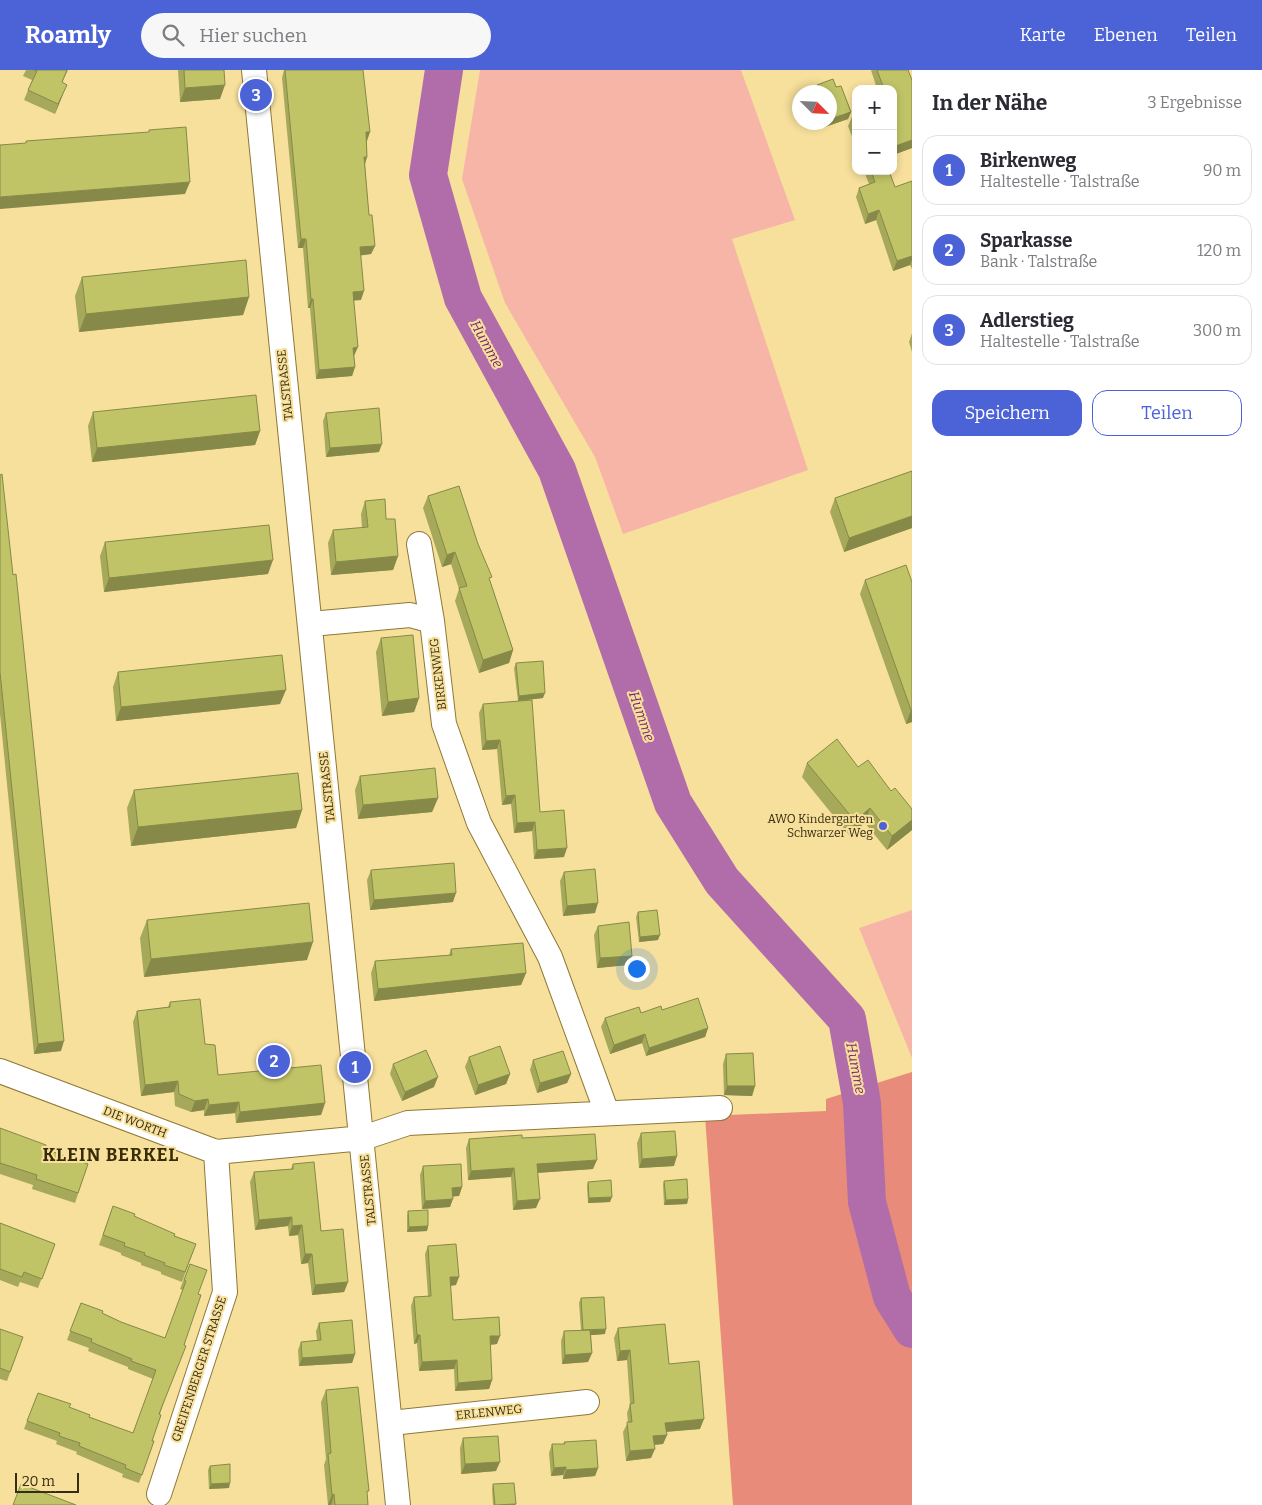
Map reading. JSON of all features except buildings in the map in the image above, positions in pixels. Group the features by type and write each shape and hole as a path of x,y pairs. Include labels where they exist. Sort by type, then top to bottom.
{"street":[{"name":"TALSTRASSE","path":"254,70 398,1505"},
{"name":"BIRKENWEG","path":"419,544 432,621 444,724 479,823 550,957 607,1113"},
{"name":"BIRKENWEG","path":"311,624 410,615 432,621"},
{"name":"DIE WORTH","path":"0,1071 216,1152 362,1138"},
{"path":"362,1138 408,1123 720,1108"},
{"name":"GREIFENBERGER STRASSE","path":"160,1494 224,1292 216,1152"},
{"name":"ERLENWEG","path":"391,1422 587,1402"}],"shaded area":[{"path":"480,70 741,70 795,220 732,239 808,470 623,534 595,457 505,303 462,179"},
{"path":"912,910 912,1058 859,928"},
{"path":"912,1072 912,1505 733,1505 705,1116 826,1111 826,1099"}],"waterway":[{"name":"Humme","path":"444,70 428,175 463,298 557,470 673,803 722,881 847,1019 862,1103 867,1202 892,1297 912,1329"}],"place":[{"name":"Adlerstieg","path":"256,95"},
{"name":"AWO Kindergarten Schwarzer Weg","path":"883,826"},
{"name":"Sparkasse","path":"274,1061"},
{"name":"Birkenweg","path":"355,1067"}],"district":[{"name":"KLEIN BERKEL","path":"111,1155"}]}
